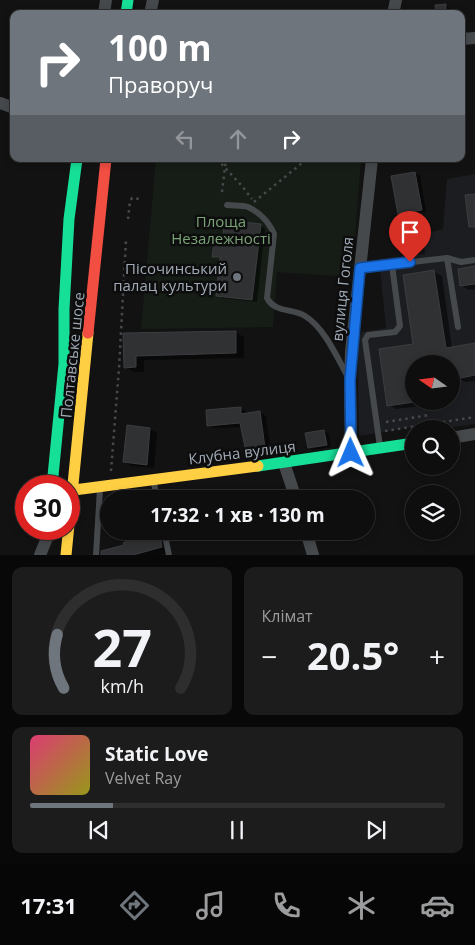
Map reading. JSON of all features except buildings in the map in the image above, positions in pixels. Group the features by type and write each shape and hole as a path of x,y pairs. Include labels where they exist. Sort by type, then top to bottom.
{"main road":[{"path":"53,475 64,364 64,309 69,219 76,162"},
{"name":"Полтавське шосе","path":"75,475 106,162"},
{"name":"Клубна вулиця","path":"80,489 284,463 405,444"},
{"name":"Полтавське шосе","path":"66,555 68,540"}],"street":[{"name":"вулиця Гоголя","path":"351,453 350,380 372,162"},
{"path":"460,436 475,434"},
{"path":"284,463 293,490"},
{"path":"40,555 46,540"},
{"path":"309,540 313,555"}],"lane":[{"path":"227,206 247,207 264,218 274,234 267,298 276,308 301,313 308,318 328,341 350,380"},
{"path":"360,268 447,258 461,262 475,260"},
{"path":"447,258 458,326"},
{"path":"380,448 365,340 369,335 395,332 400,326 392,265"},
{"path":"154,480 155,490"},
{"path":"96,555 105,486"},
{"path":"166,540 169,555"}],"path":[{"path":"220,162 254,202"},
{"path":"222,192 226,162"},
{"path":"247,207 303,162"},
{"path":"128,219 130,200 132,198 139,199"},
{"path":"105,486 119,368 126,240"},
{"path":"376,424 429,415"},
{"path":"450,420 475,416"},
{"path":"377,432 405,427"}],"shaded area":[{"path":"475,174 475,424 460,426 460,420 405,420 405,428 359,436 357,340 362,332 386,328 379,259 425,254 423,234 443,229 447,179"}],"green space":[{"name":"Площа Незалежності","path":"156,162 361,162 352,277 277,272 273,327 141,329"}],"traffic: fast":[{"path":"127,10 128,0"},
{"path":"53,475 64,364 64,309 69,219 77,162"},
{"path":"258,466 405,444"}],"traffic: slow":[{"path":"66,555 88,333"},
{"path":"80,489 258,466"}],"traffic: jam":[{"path":"88,333 106,162"}],"place":[{"name":"Пісочинський палац культури","path":"237,277"}],"route":[{"path":"351,453 351,352 360,268 410,262"}]}
